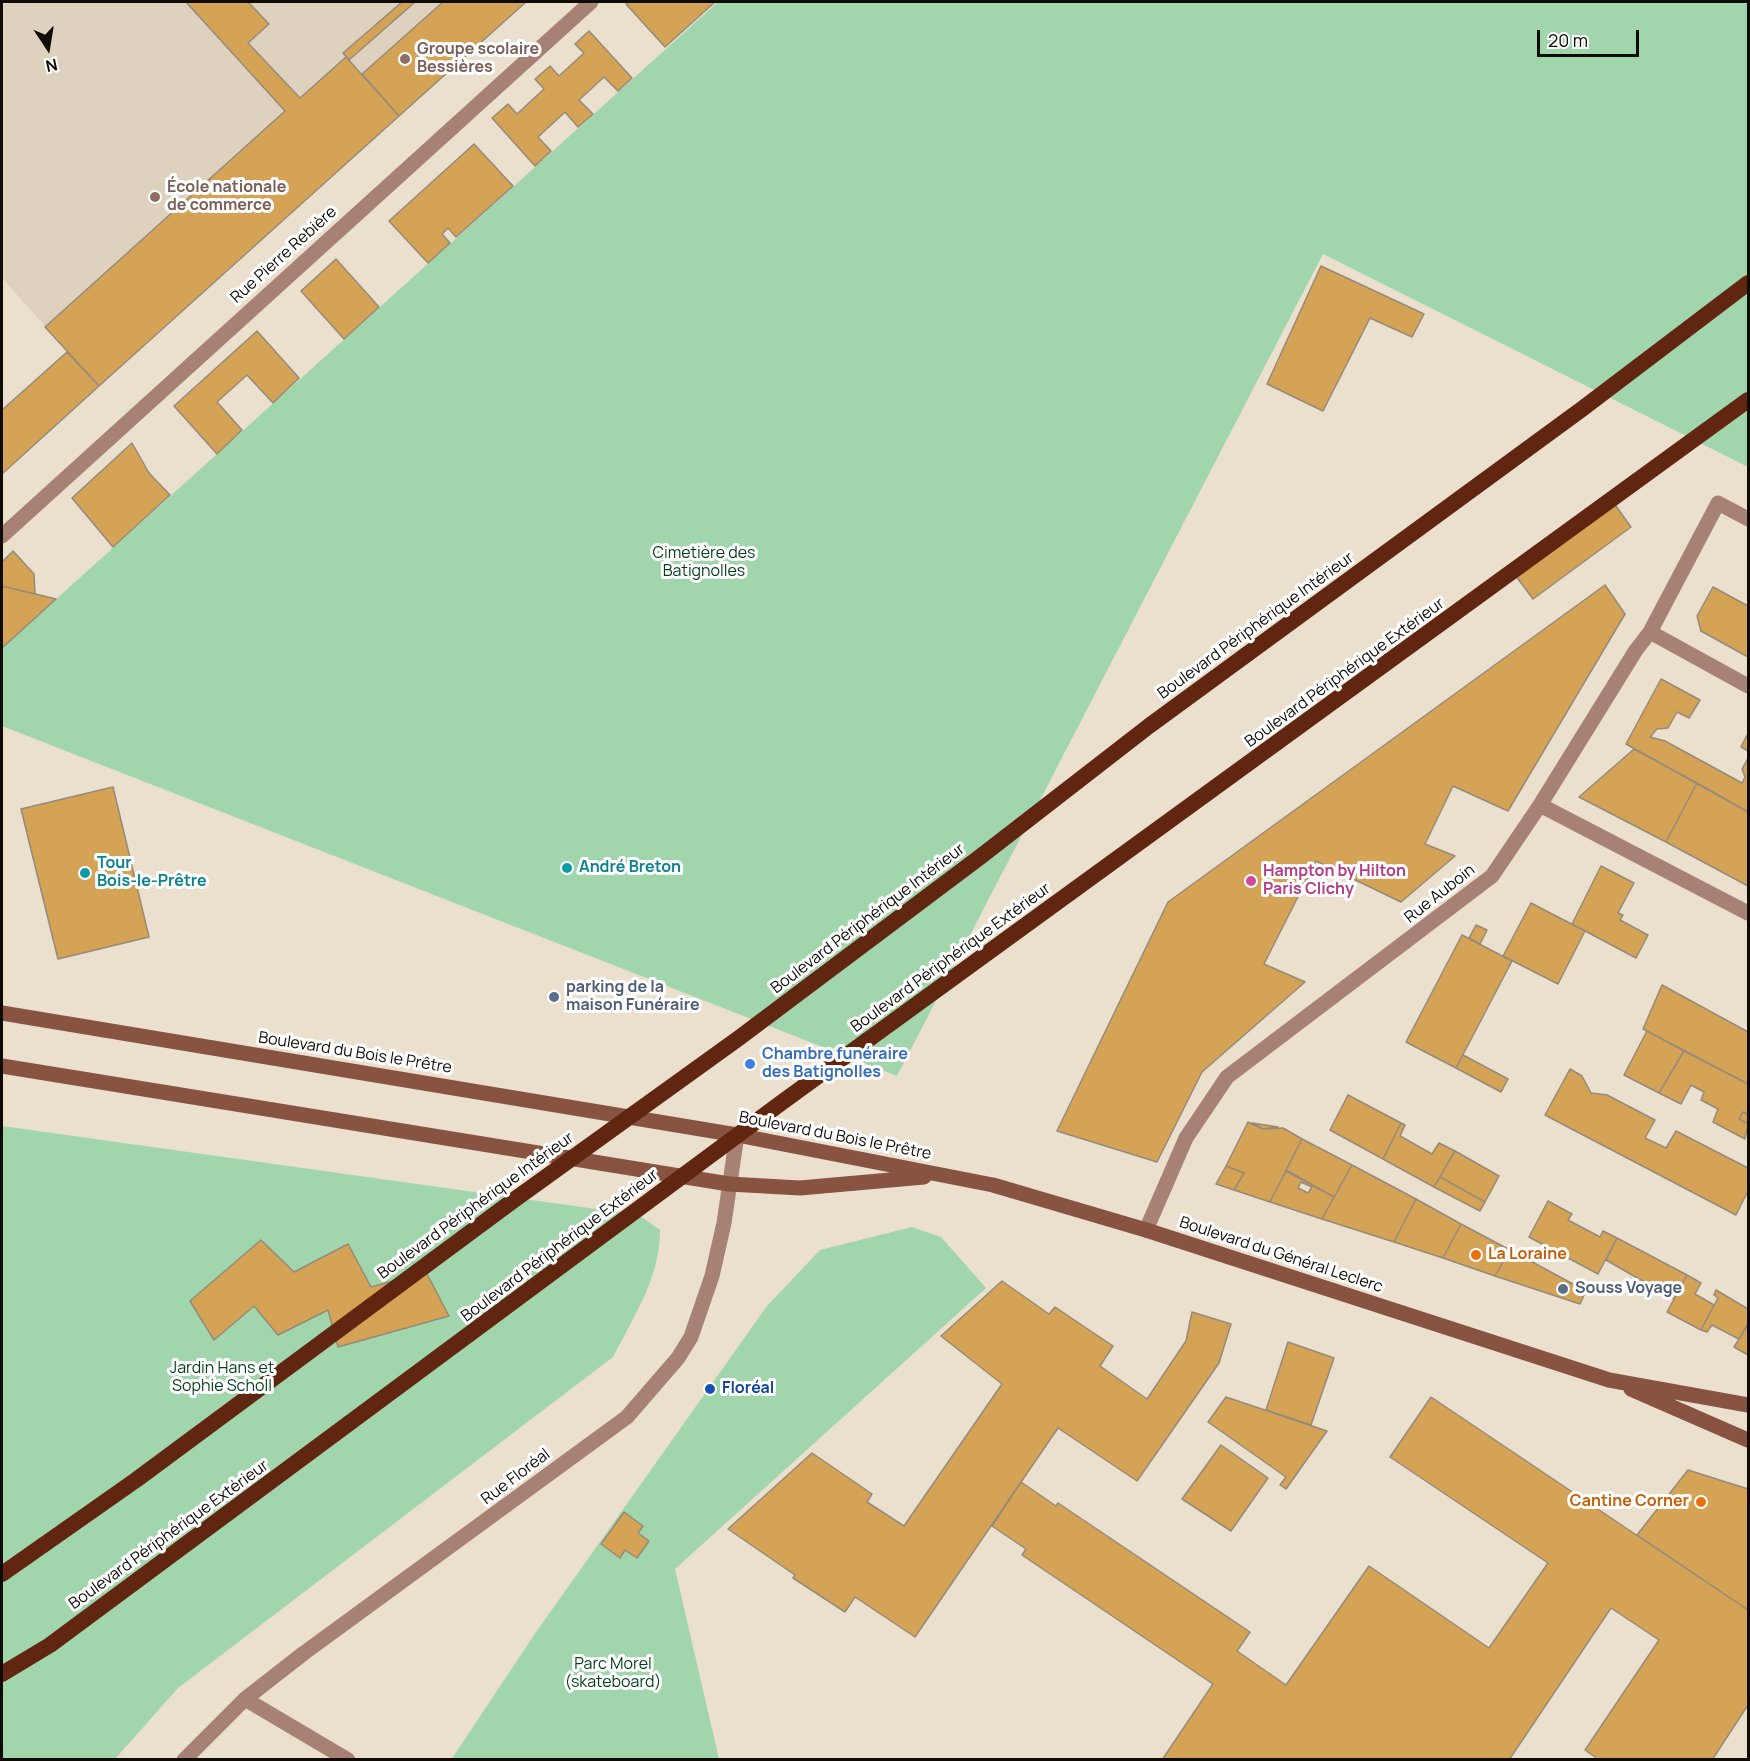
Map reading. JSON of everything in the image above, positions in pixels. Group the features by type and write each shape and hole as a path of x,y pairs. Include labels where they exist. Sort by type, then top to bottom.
{"highway":[{"name":"Boulevard Périphérique Intérieur","path":"2,1574 136,1480 505,1207 739,1038 980,857 1149,726 1582,409 1749,283"},
{"name":"Boulevard Périphérique Extérieur","path":"2,1674 50,1645 782,1103 1749,400"}],"main road":[{"name":"Boulevard du Bois le Prêtre","path":"2,1013 736,1135 939,1176"},
{"name":"Boulevard du Bois le Prêtre","path":"2,1066 729,1184 800,1188 939,1176"},
{"name":"Boulevard du Général Leclerc","path":"939,1176 1010,1189 1146,1230 1609,1380 1749,1440"},
{"name":"Boulevard du Général Leclerc","path":"1609,1380 1749,1405"}],"street":[{"name":"Rue Pierre Rebière","path":"2,536 591,2"},
{"name":"Rue Auboin","path":"1146,1230 1186,1138 1227,1077 1492,876 1540,805 1636,650 1650,632 1718,502 1749,519"},
{"path":"1650,632 1749,686"},
{"path":"1540,805 1749,913"},
{"name":"Rue Floréal","path":"184,1760 245,1699 627,1417 678,1358 691,1337 712,1276 736,1135"},
{"path":"245,1699 348,1760"}],"shaded area":[{"name":"École nationale de commerce","path":"2,2 526,2 99,386 2,278"}],"green space":[{"name":"Cimetière des Batignolles","path":"718,2 1748,2 1748,467 1323,254 897,1076 2,726 2,648"},
{"name":"Jardin Hans et Sophie Scholl","path":"2,1126 639,1215 660,1230 656,1264 644,1296 613,1357 178,1688 115,1759 2,1759"},
{"name":"Parc Morel (skateboard)","path":"912,1227 941,1237 986,1288 675,1569 719,1759 451,1760 534,1635 767,1306 820,1250"}],"building":[{"path":"186,2 248,2 269,24 248,43 300,98 346,57 399,116 99,386 45,327 285,111"},
{"path":"402,2 415,2 349,60 343,53"},
{"path":"443,2 526,2 399,116 362,74"},
{"path":"629,2 715,2 665,47 626,4"},
{"path":"589,31 632,78 618,91 604,77 579,100 593,114 578,127 565,112 538,137 551,151 535,166 492,118 508,104 517,114 544,89 535,79 550,66 559,76 584,53 575,44"},
{"path":"474,144 513,186 456,237 448,228 442,234 450,243 428,263 389,221"},
{"path":"336,259 379,307 344,339 301,291"},
{"path":"1321,266 1424,314 1412,337 1370,318 1323,411 1267,384"},
{"path":"257,331 299,378 273,403 247,375 217,402 242,430 217,454 174,406"},
{"path":"67,352 99,386 2,474 2,410"},
{"path":"132,443 149,473 170,495 113,547 72,498"},
{"path":"1608,495 1631,527 1533,599 1510,568"},
{"path":"13,551 34,574 35,594 2,586 2,562"},
{"name":"Hampton by Hilton Paris Clichy","path":"1605,585 1625,614 1508,811 1453,786 1425,844 1455,856 1401,902 1316,861 1264,964 1305,982 1202,1072 1157,1162 1057,1131 1168,902"},
{"path":"2,586 56,599 2,648"},
{"path":"1713,587 1748,606 1748,657 1701,631 1697,616"},
{"path":"1661,679 1700,700 1689,718 1677,712 1668,728 1657,729 1650,737 1665,741 1742,783 1745,777 1742,769 1748,758 1748,812 1626,744"},
{"path":"1748,733 1748,751 1741,747"},
{"path":"1634,749 1697,783 1666,842 1579,797"},
{"path":"1697,783 1748,812 1748,886 1666,842"},
{"name":"Tour Bois-le-Prêtre","path":"113,787 149,937 58,959 21,809"},
{"path":"1601,866 1634,883 1618,913 1623,915 1620,920 1648,935 1636,958 1572,924"},
{"path":"1531,903 1585,931 1558,984 1503,956"},
{"path":"1476,925 1487,930 1480,944 1469,938"},
{"path":"1462,935 1512,961 1456,1068 1406,1042"},
{"path":"1662,985 1748,1032 1748,1084 1643,1029"},
{"path":"1647,1031 1684,1051 1659,1093 1624,1075"},
{"path":"1684,1051 1748,1084 1748,1115 1743,1112 1739,1119 1748,1124 1745,1139 1713,1122 1718,1109 1701,1100 1704,1092 1691,1085 1681,1104 1659,1093"},
{"path":"1463,1055 1508,1079 1501,1092 1456,1068"},
{"path":"1570,1069 1582,1076 1591,1093 1607,1095 1655,1120 1645,1138 1666,1148 1676,1131 1748,1168 1748,1191 1736,1215 1545,1115"},
{"path":"1348,1095 1401,1123 1383,1159 1330,1130"},
{"path":"1743,1112 1748,1115 1748,1124 1739,1119"},
{"path":"1248,1122 1263,1129 1283,1128 1302,1139 1270,1202 1234,1190 1244,1173 1226,1166"},
{"path":"1252,1123 1278,1127 1263,1129"},
{"path":"1401,1123 1405,1125 1400,1136 1432,1154 1439,1143 1455,1151 1434,1187 1383,1159"},
{"path":"1302,1139 1352,1165 1334,1197 1286,1170"},
{"path":"1455,1151 1499,1176 1485,1202 1440,1177"},
{"path":"1352,1165 1416,1199 1394,1242 1322,1219"},
{"path":"1226,1166 1244,1173 1234,1190 1216,1184"},
{"path":"1286,1171 1334,1197 1322,1219 1270,1202","holes":["1301,1182 1312,1187 1308,1193 1298,1188"]},
{"path":"1440,1177 1485,1202 1480,1211 1434,1187"},
{"path":"1416,1199 1461,1224 1443,1258 1394,1242"},
{"path":"1548,1201 1572,1214 1568,1220 1600,1237 1603,1231 1617,1238 1598,1274 1529,1237"},
{"path":"1461,1224 1510,1250 1495,1276 1443,1258"},
{"path":"1617,1238 1687,1275 1674,1299 1606,1260"},
{"path":"261,1240 294,1272 348,1244 371,1287 426,1272 449,1316 338,1347 328,1310 278,1335 254,1306 214,1340 190,1301"},
{"path":"1510,1250 1586,1291 1580,1304 1495,1276"},
{"path":"1687,1275 1701,1283 1695,1294 1714,1305 1701,1330 1667,1312"},
{"path":"1002,1281 1049,1314 1055,1307 1113,1346 1100,1366 1147,1399 1186,1341 1192,1312 1231,1324 1219,1363 1137,1481 1058,1428 915,1637 855,1597 845,1612 793,1578 795,1575 728,1529 812,1453 872,1494 867,1502 904,1526 1002,1384 941,1336"},
{"path":"1716,1290 1748,1309 1748,1323 1739,1339 1712,1325 1707,1332 1701,1330 1718,1298 1714,1295"},
{"path":"1748,1327 1748,1355 1734,1347"},
{"path":"1288,1342 1334,1358 1311,1425 1266,1410"},
{"path":"1226,1397 1327,1431 1286,1489 1280,1485 1286,1477 1208,1422"},
{"path":"1431,1397 1748,1610 1748,1705 1712,1760 1599,1760 1585,1750 1659,1640 1611,1608 1509,1760 1162,1760 1213,1684 1022,1555 1026,1549 992,1526 1021,1482 1056,1506 1058,1503 1250,1632 1237,1651 1286,1685 1369,1566 1489,1648 1548,1563 1390,1457"},
{"path":"1221,1445 1268,1478 1231,1531 1182,1499"},
{"path":"1688,1470 1748,1489 1748,1610 1637,1535"},
{"path":"624,1512 643,1526 638,1533 649,1541 637,1558 625,1550 620,1558 601,1544"}],"place":[{"name":"Groupe scolaire Bessières","path":"405,59"},
{"name":"École nationale de commerce","path":"155,197"},
{"name":"André Breton","path":"567,868"},
{"name":"Tour Bois-le-Prêtre","path":"85,873"},
{"name":"Hampton by Hilton Paris Clichy","path":"1251,881"},
{"name":"parking de la maison Funéraire","path":"554,997"},
{"name":"Chambre funéraire des Batignolles","path":"750,1064"},
{"name":"La Loraine","path":"1476,1255"},
{"name":"Souss Voyage","path":"1563,1289"},
{"name":"Floréal","path":"710,1389"},
{"name":"Cantine Corner","path":"1701,1502"}]}
